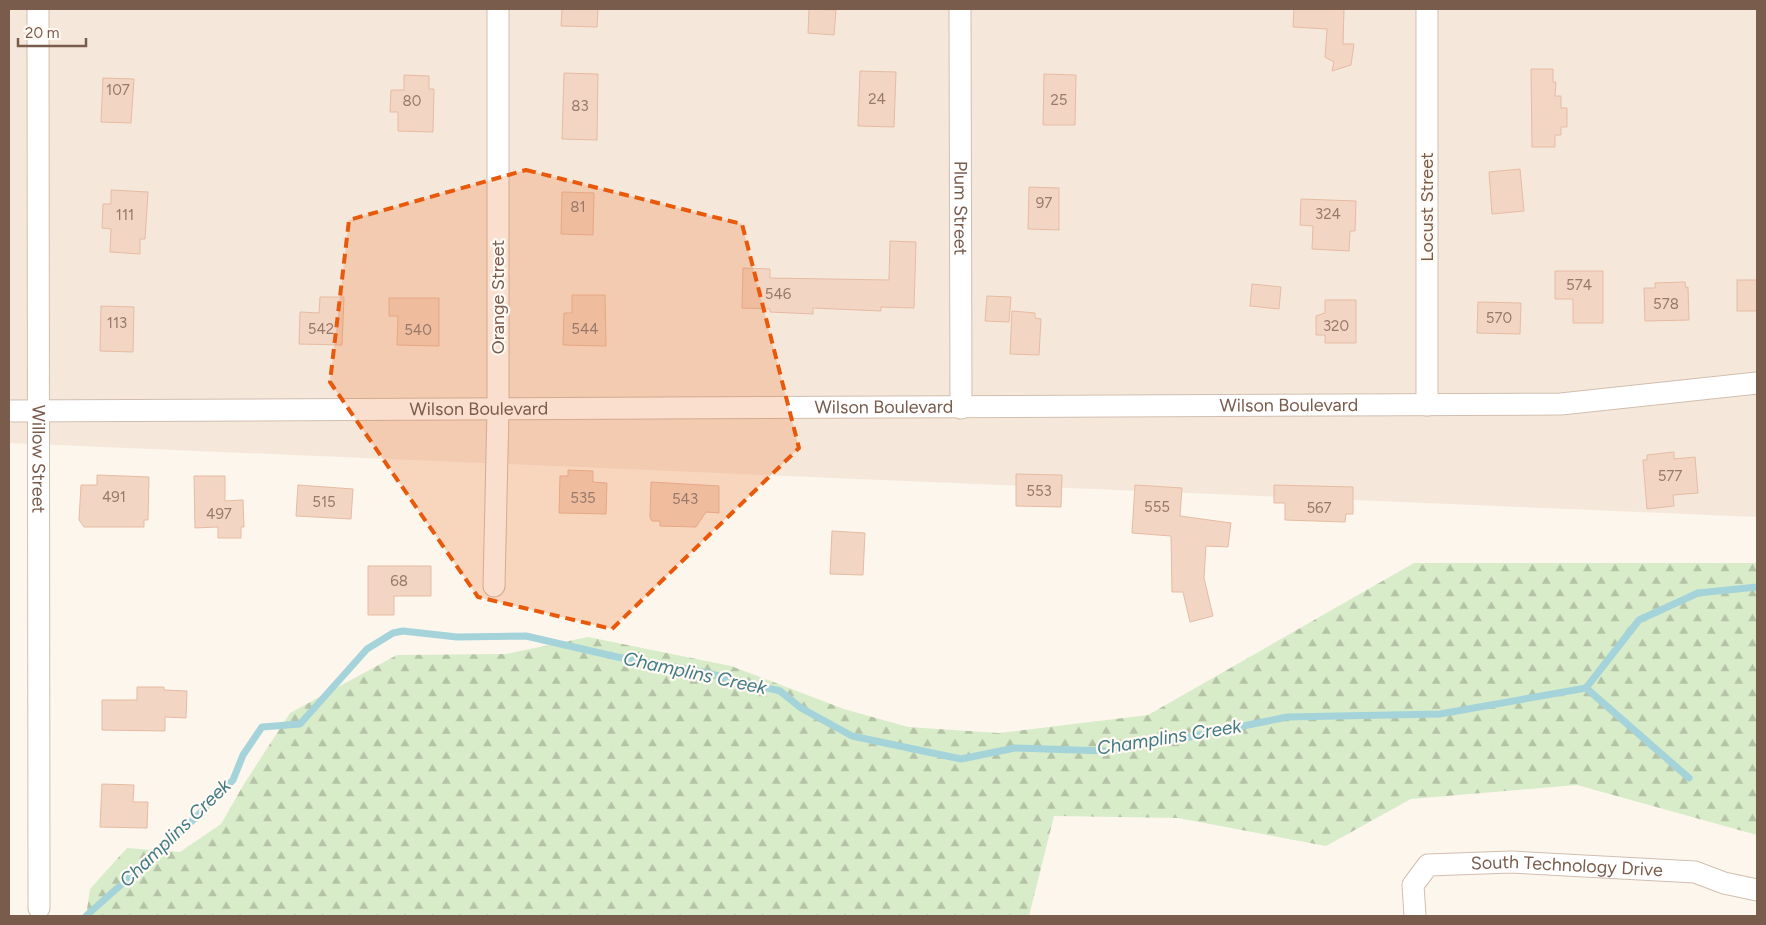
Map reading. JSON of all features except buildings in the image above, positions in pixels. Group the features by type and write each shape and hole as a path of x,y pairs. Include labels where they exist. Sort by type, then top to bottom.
{"street":[{"name":"Willow Street","path":"38,9 39,908"},
{"name":"Orange Street","path":"494,586 498,410 498,9"},
{"name":"Plum Street","path":"960,9 961,408"},
{"name":"Locust Street","path":"1427,9 1427,405"},
{"name":"Wilson Boulevard","path":"9,411 1562,404 1757,383"},
{"name":"South Technology Drive","path":"1414,916 1413,885 1428,865 1511,862 1694,872 1724,883 1757,890"}],"highlighted area":[{"path":"526,170 742,224 799,448 612,629 478,597 330,382 349,220"}],"shaded area":[{"path":"9,9 1757,9 1757,517 9,443"}],"green space":[{"path":"1414,563 1757,563 1757,835 1577,785 1411,799 1326,846 1178,818 1054,816 1029,916 86,916 90,889 127,848 180,852 221,824 244,784 290,713 397,655 506,654 588,637 731,666 844,709 908,727 999,733 1148,715"}],"waterway":[{"name":"Champlins Creek","path":"86,916 190,823 233,780 243,755 262,727 300,724 367,649 393,633 403,631 457,637 526,636 617,657 703,672 780,691 801,708 852,736 961,759 1015,748 1106,751 1165,742 1287,717 1440,714 1586,688 1639,620 1698,593 1757,587"},
{"path":"1586,688 1689,778"}]}
